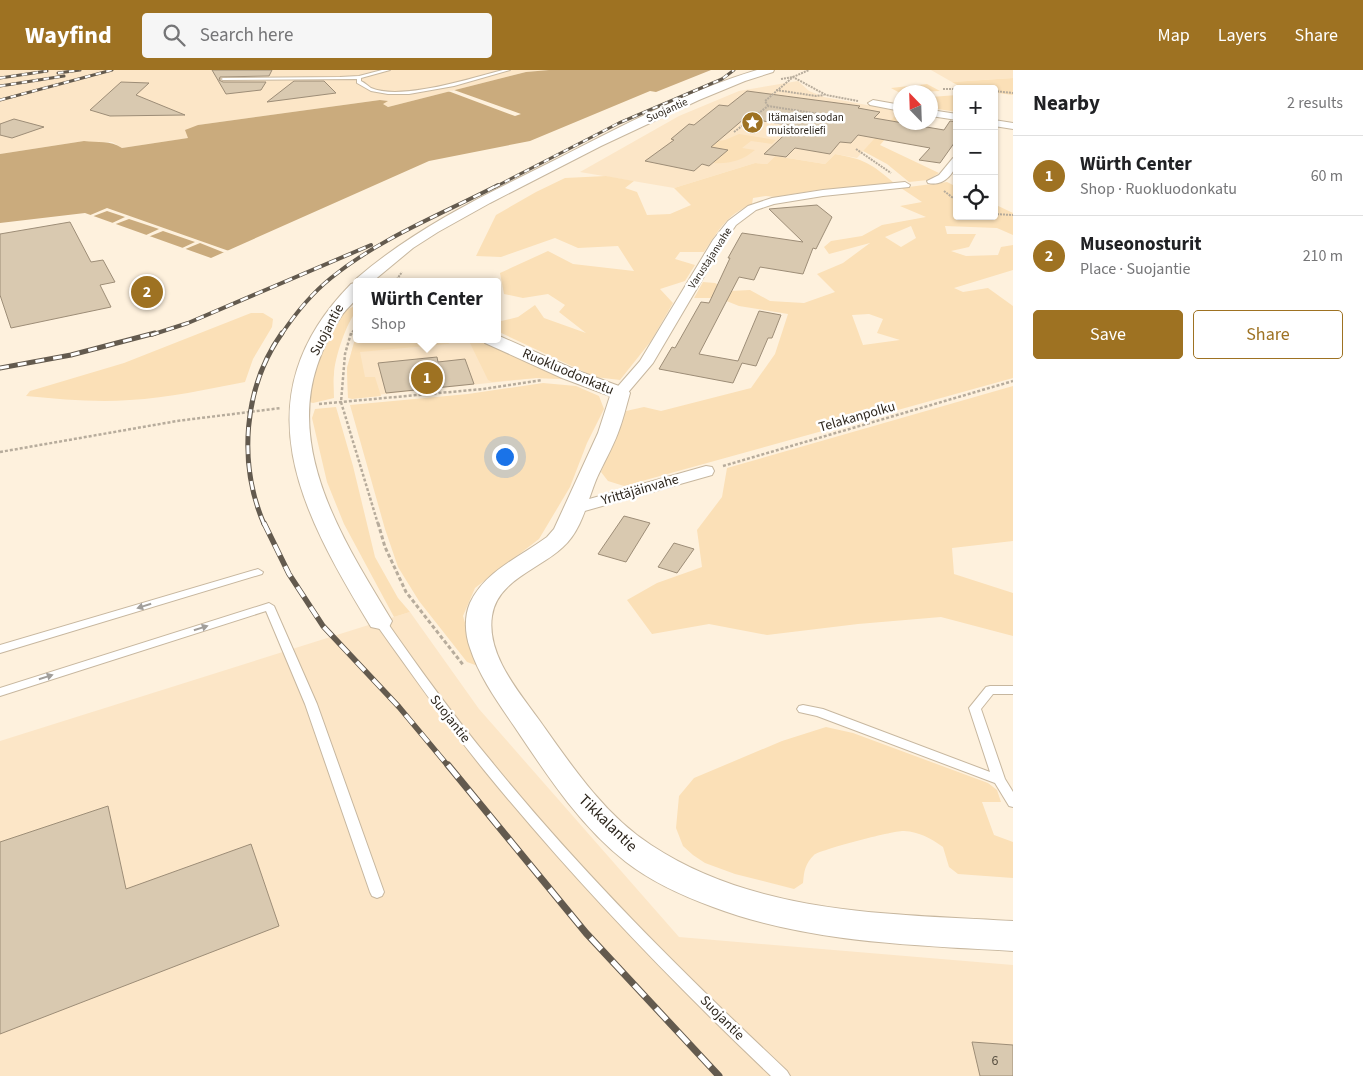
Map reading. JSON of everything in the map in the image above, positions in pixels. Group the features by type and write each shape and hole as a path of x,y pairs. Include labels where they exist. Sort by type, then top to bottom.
{"street":[{"name":"Suojantie","path":"366,278 379,266 414,241 477,205 645,120 727,85 769,70"},
{"path":"873,103 893,107"},
{"path":"938,114 953,116"},
{"path":"998,124 1013,126"},
{"path":"932,181 943,177 953,165"},
{"name":"Varustajanvahe","path":"620,393 646,363 717,243 732,223 752,208 772,201 823,192 905,184"},
{"name":"Suojantie","path":"353,295 314,350 302,387 299,406 304,448 316,501 346,563 380,621"},
{"name":"Ruokluodonkatu","path":"500,343 569,374 620,393 611,426 588,476"},
{"name":"Yrittäjäinvahe","path":"574,509 706,471"},
{"name":"Tikkalantie","path":"588,476 574,509 557,540 501,580 485,597 479,617 480,639 491,666 505,690 561,774 594,813 639,854 678,877 749,906 832,921 1013,936"}],"lane":[{"path":"223,78 359,77 388,70"},
{"path":"359,77 359,82 367,89 401,93 450,85 508,70"},
{"path":"0,649 258,572"},
{"path":"0,692 269,606 311,704 377,892"},
{"name":"Suojantie","path":"380,621 418,678 540,831 626,924 782,1076"},
{"path":"1013,690 990,690 974,708 999,780 1013,802"},
{"path":"803,709 820,712 999,780"}],"path":[{"path":"768,106 765,100 793,77 826,95"},
{"path":"943,89 953,90"},
{"path":"775,90 816,96 826,95 873,103"},
{"path":"998,91 1013,93"},
{"path":"734,132 768,106 826,115"},
{"path":"856,149 905,184"},
{"path":"998,214 1013,216"},
{"path":"353,330 345,354 341,402 385,548 406,592 465,667"},
{"path":"341,402 483,389 544,380"},
{"name":"Telakanpolku","path":"706,471 1013,381"},
{"path":"0,452 177,421 299,406"}],"shaded area":[{"path":"0,70 549,70 526,72 388,107 382,104 387,101 380,100 198,125 189,138 122,148 112,142 96,143 84,141 0,154"},
{"path":"549,70 711,70 656,92 650,91 530,141 429,161 211,258 85,213 0,223 0,154 84,141 108,143 122,148 188,138 185,130 198,125 380,100 388,101 383,104 388,107 526,72"},
{"path":"931,70 1013,70 1013,78 952,82"},
{"path":"1013,78 1013,95 998,93 998,85 957,85 952,82"},
{"path":"798,81 809,91 824,97 893,110 893,118 857,158 835,154 825,164 775,156 767,164 755,163 674,188 580,172 679,116 739,91"},
{"path":"953,95 953,111 938,109 938,96"},
{"path":"893,118 893,130 880,145 939,173 928,180 909,182 887,164 863,151"},
{"path":"739,134 776,140 772,144 751,141 742,148 755,150 745,157 730,162 713,163 727,150 703,146"},
{"path":"835,154 853,158 867,163 894,183 753,198 752,204 729,218 704,252 680,252 675,259 695,265 685,281 660,289 673,303 651,341 620,380 595,377 501,333 501,321 518,317 535,305 544,318 586,333 559,312 565,305 548,294 523,298 504,294 500,273 548,251 573,264 634,271 618,246 578,248 555,238 501,257 476,256 496,215 536,192 565,178 606,176 634,181 625,188 637,192 647,215 670,214 691,205 674,188 755,163 767,164 775,156 825,164"},
{"path":"947,182 953,185 953,220 998,220 998,206 1013,213 1013,235 997,228 945,226 947,234 976,234 969,247 951,251 966,256 998,255 1001,247 1013,245 1013,270 954,288 963,292 988,288 1013,306 1013,378 624,486 608,481 601,472 626,411 644,407 661,411 751,388 775,354 788,314 739,306 719,298 694,298 703,282 715,283 730,291 750,290 770,301 804,303 835,292 817,274 843,263 870,243 829,254 824,247 831,241 862,236 882,225 926,217 900,206 922,202 901,188","holes":["911,226 916,238 901,247 885,237","869,314 883,319 877,333 900,340 863,345 852,315"]},
{"path":"353,307 353,316 345,331 336,360 334,398 313,403 309,402 318,358 344,311"},
{"path":"251,313 263,313 273,319 272,327 253,359 245,382 174,395 117,401 26,396 30,391 124,363"},
{"path":"354,343 488,343 564,379 536,378 348,398 347,368"},
{"path":"354,343 450,343 360,352 365,377 375,377 381,396 348,398 347,368"},
{"path":"470,343 488,343 564,379 536,378 492,382 488,380"},
{"path":"543,383 576,386 599,396 604,409 587,443 570,487 539,539 475,588 463,616 478,666 467,662 419,601 398,567 385,529 350,405 468,394"},
{"path":"1013,386 1013,541 952,548 954,574 1013,593 1013,636 941,617 858,624 767,635 709,624 652,634 627,600 657,583 702,567 697,530 722,497 727,468"},
{"path":"336,407 353,466 375,557 398,598 410,612 394,617 344,524 327,482 312,418 315,409"},
{"path":"410,612 479,709 679,937 1013,965 1013,1076 0,1076 0,741"},
{"path":"826,727 853,733 988,783 997,790 1001,802 982,802 994,835 1013,842 1013,878 958,874 949,867 943,847 925,836 904,831 819,852 809,861 803,883 794,889 735,874 705,863 683,846 676,828 679,796 694,778 782,741"}],"pier":[{"path":"454,90 521,114 515,116 448,91"},
{"path":"107,208 229,251 225,253 200,243 183,250 180,249 195,242 163,231 148,237 144,236 159,229 129,219 113,225 110,224 125,217 107,211 91,217 88,216"}],"building":[{"path":"212,70 272,70 269,76 220,77 219,80 223,82 266,82 261,90 226,94"},
{"path":"294,81 324,81 336,93 267,102"},
{"path":"121,82 149,83 136,95 185,115 110,116 90,110"},
{"path":"747,91 860,106 858,108 880,112 874,118 893,121 893,130 944,130 950,121 953,121 953,145 940,163 919,160 930,148 858,135 851,143 840,142 830,154 795,148 786,157 764,154 794,126 745,118 711,147 728,150 709,166 702,164 694,171 645,161 674,140 671,139 689,124 694,125 719,105 728,106"},
{"path":"14,119 44,127 12,138 0,135 0,124"},
{"path":"817,205 832,217 816,249 813,248 803,274 760,267 754,280 739,277 699,354 738,361 759,311 781,315 772,338 768,338 756,366 742,363 733,383 659,369 672,347 675,348 701,302 709,303 730,258 728,258 742,233 803,242 769,209"},
{"path":"70,222 91,262 103,260 115,282 100,285 111,307 11,328 0,295 0,234"},
{"path":"437,357 438,362 465,359 474,384 386,393 378,363"},
{"path":"624,516 650,523 626,562 598,554"},
{"path":"674,543 694,549 677,573 658,567"},
{"path":"108,806 126,889 251,844 279,926 0,1034 0,842"},
{"path":"972,1042 1013,1045 1013,1076 980,1076"}],"railway":[{"path":"58,73 80,70"},
{"path":"0,100 112,70"},
{"path":"495,187 619,123 722,79 734,70"},
{"path":"0,78 47,71"},
{"path":"0,86 64,76"},
{"path":"281,335 310,298 331,278 350,264 412,227 498,185"},
{"path":"151,335 188,323 371,245"},
{"path":"0,368 71,355 155,333"},
{"path":"264,524 250,477 249,427 252,402 259,378 269,355 282,333"},
{"path":"264,523 289,574 323,626 399,707 449,767"},
{"path":"448,765 586,933 719,1076"}],"place":[{"name":"Itämaisen sodan muistoreliefi","path":"752,123"},
{"name":"Museonosturit","path":"147,292"},
{"name":"Würth Center","path":"427,378"}]}
